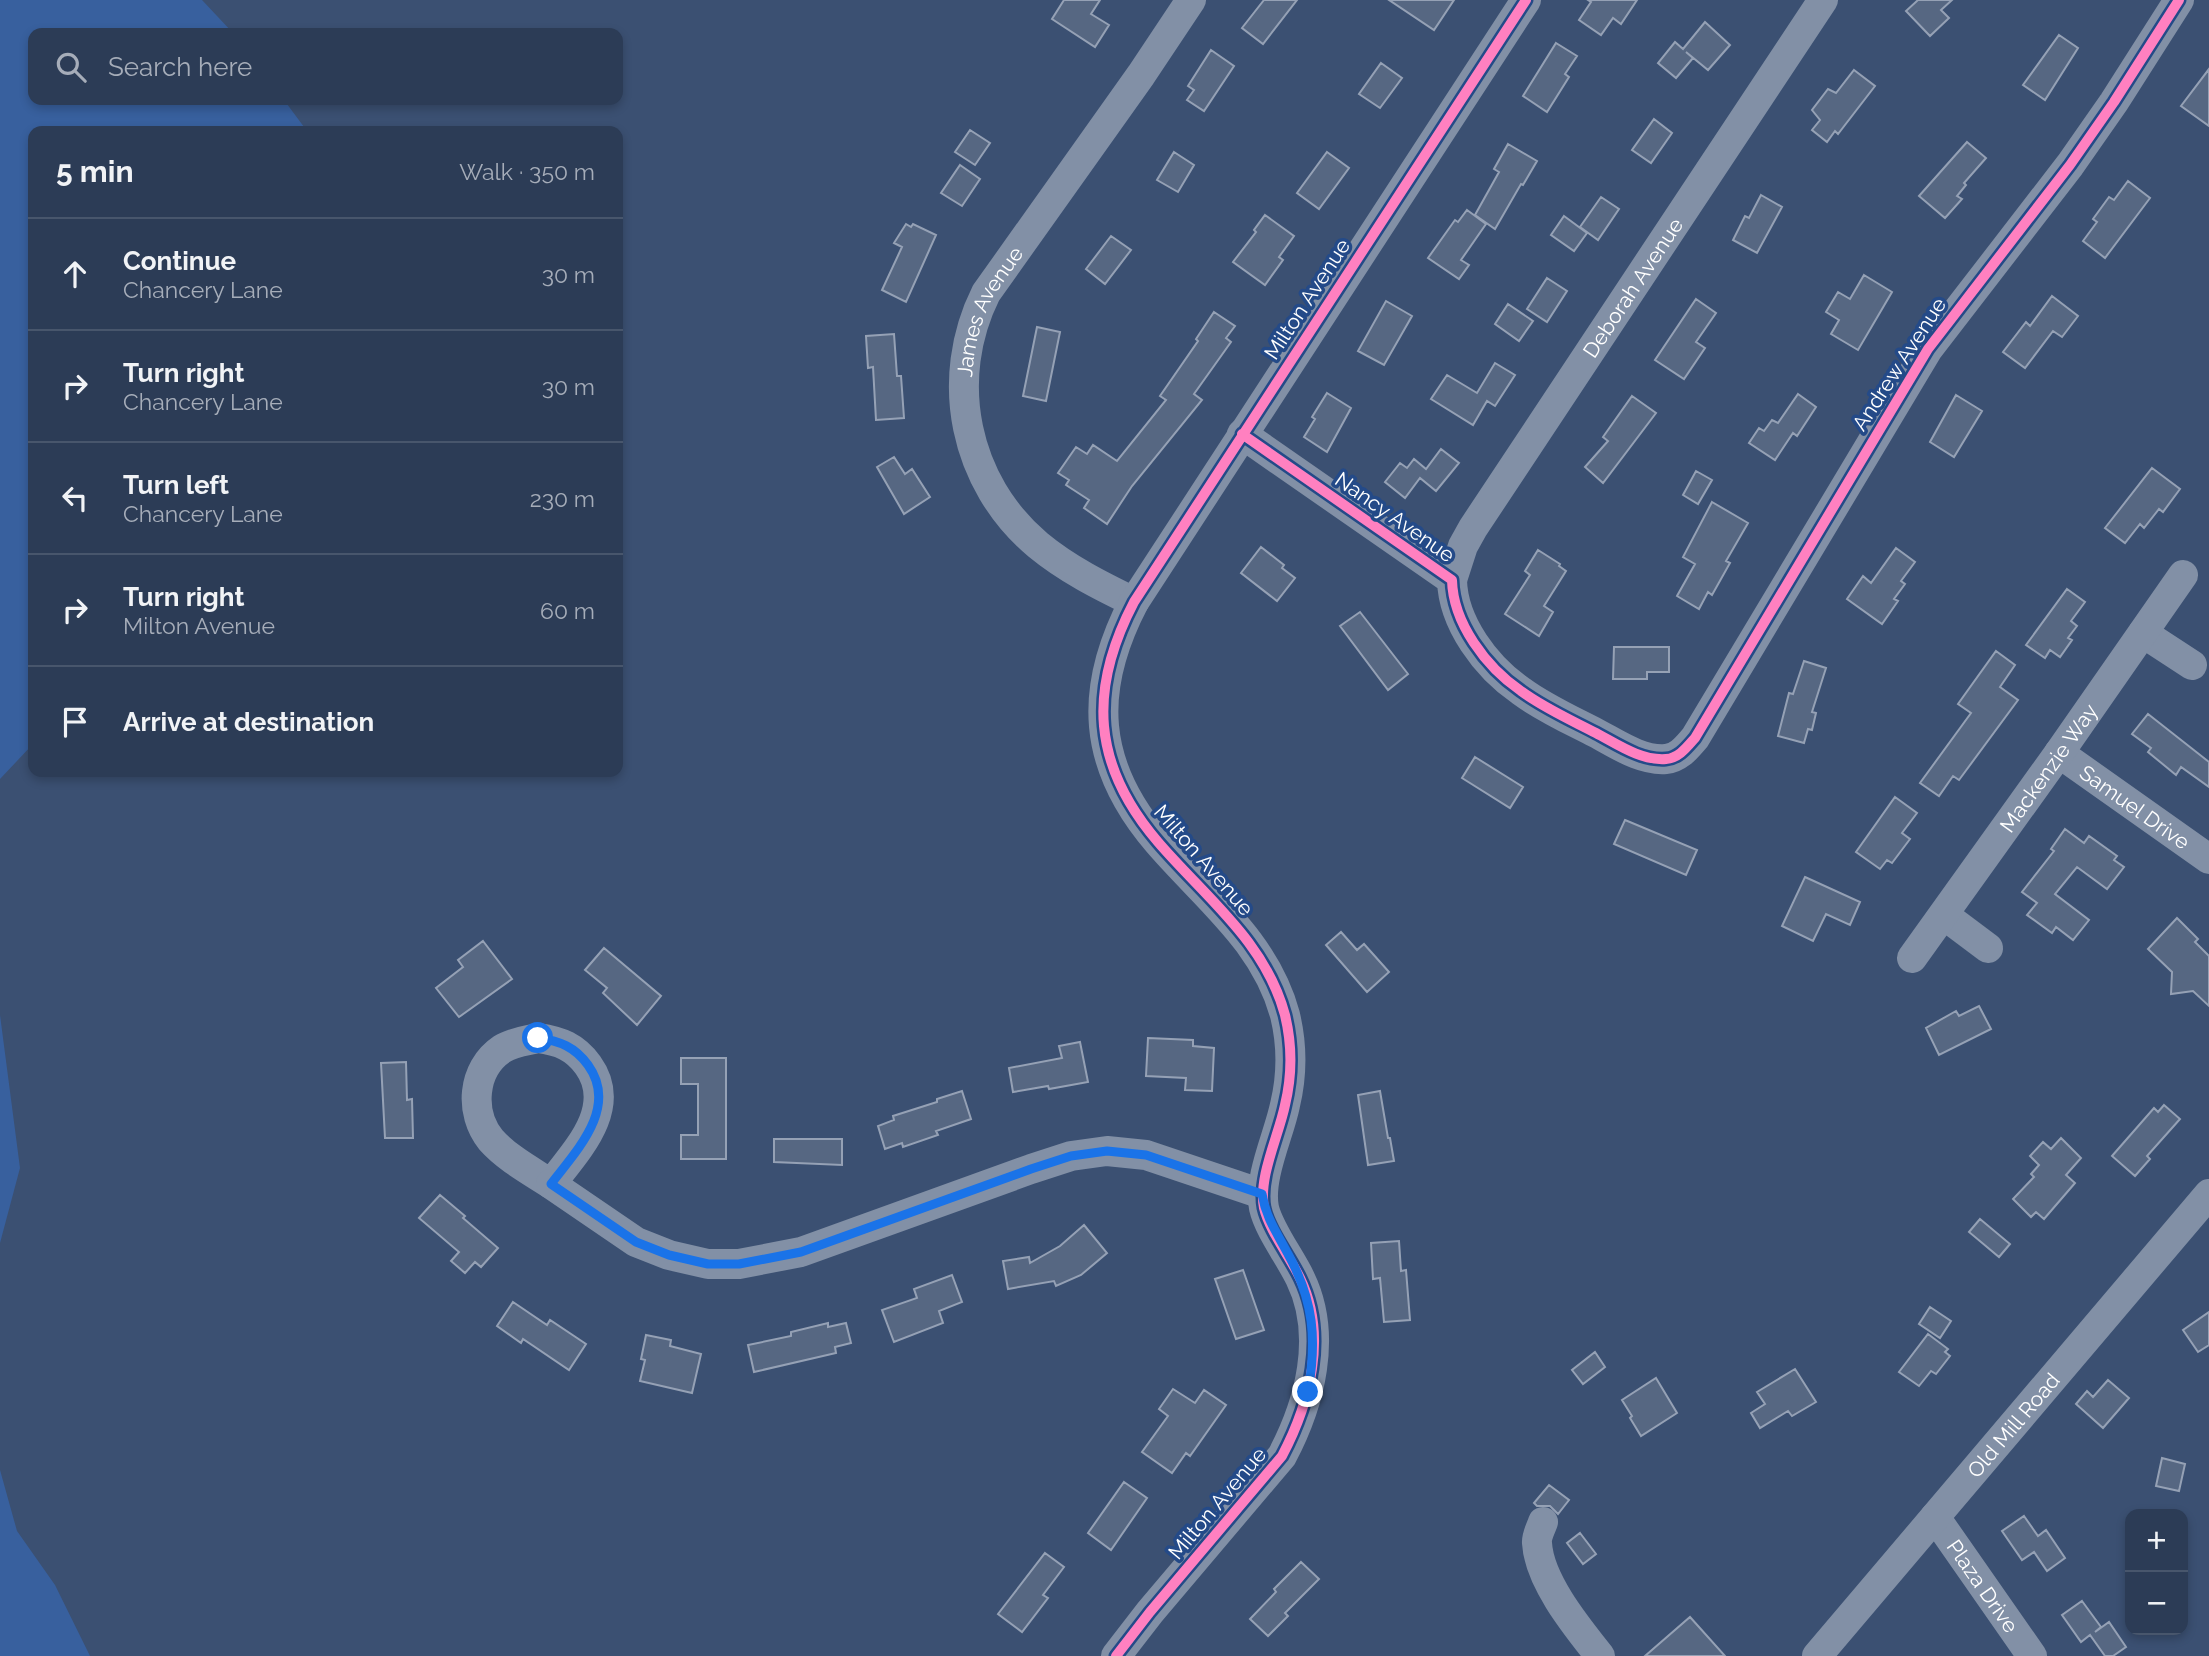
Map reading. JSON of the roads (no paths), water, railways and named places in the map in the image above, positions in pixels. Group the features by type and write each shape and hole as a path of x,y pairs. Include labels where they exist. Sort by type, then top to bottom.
{"street":[{"name":"James Avenue","path":"1135,602 1095,583 1037,545 998,499 969,434 962,388 965,354 975,314 986,293 1191,0"},
{"name":"Milton Avenue","path":"1116,1656 1282,1456 1303,1412 1314,1339 1311,1312 1304,1287 1265,1211 1262,1194 1286,1104 1290,1043 1285,1017 1271,976 1261,958 1221,907 1157,841 1135,810 1112,764 1103,734 1102,703 1109,663 1121,627 1135,602 1526,0"},
{"name":"Deborah Avenue","path":"1452,580 1462,546 1473,528 1823,0"},
{"name":"Andrew Avenue","path":"1669,759 1680,754 1695,737 1928,349 2070,166 2179,0"},
{"name":"Nancy Avenue","path":"1242,434 1452,580 1456,606 1468,633 1496,670 1520,691 1627,749 1646,757 1669,759"},
{"name":"Mackenzie Way","path":"1912,958 2183,575"},
{"path":"2143,633 2192,665"},
{"name":"Samuel Drive","path":"2059,753 2209,859"},
{"path":"1944,915 1988,948"},
{"path":"551,1184 589,1132 596,1119 600,1098 593,1071 583,1058 569,1046 538,1038 515,1043 494,1056 481,1075 476,1103 481,1123 494,1143 504,1152 636,1242 676,1257 719,1264 766,1261 801,1252 1071,1156 1107,1151 1146,1155 1262,1194"},
{"name":"Old Mill Road","path":"1817,1656 2209,1194"},
{"name":"Plaza Drive","path":"1935,1517 2032,1656"},
{"path":"1543,1522 1536,1541 1543,1567 1559,1599 1600,1656"}]}
